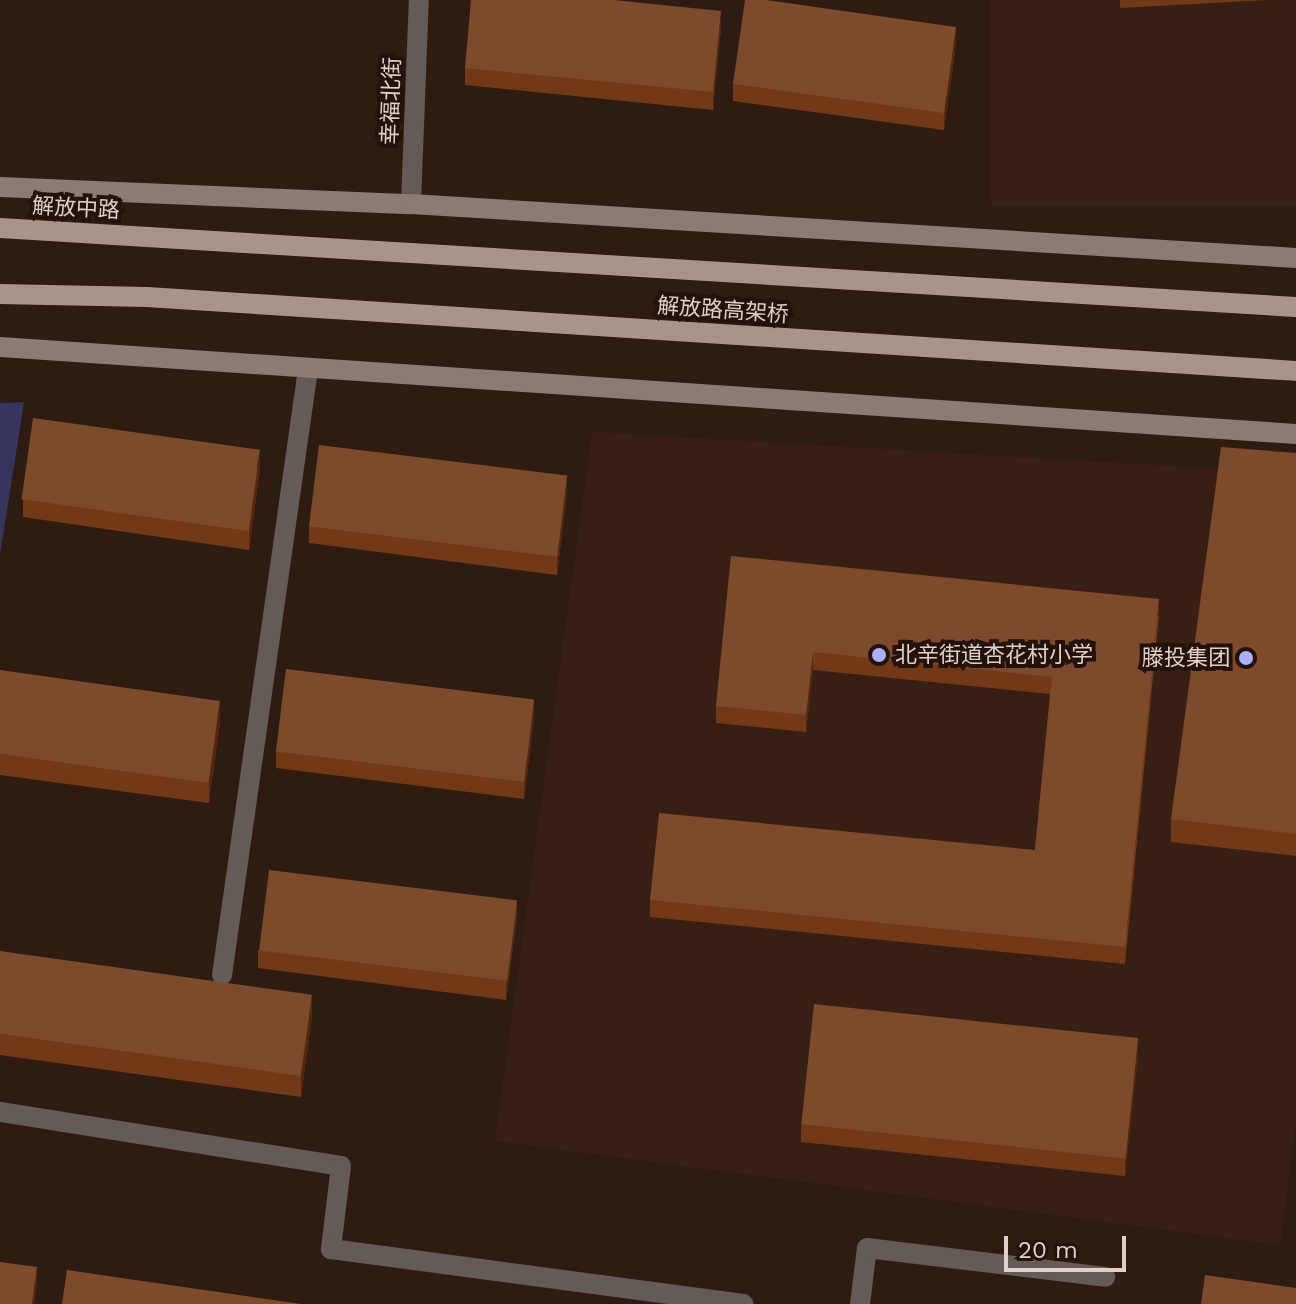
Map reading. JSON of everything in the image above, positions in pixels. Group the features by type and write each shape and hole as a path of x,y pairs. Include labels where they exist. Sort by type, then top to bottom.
{"main road":[{"name":"解放中路","path":"0,228 150,235"},
{"name":"解放路高架桥","path":"150,235 1296,307"},
{"name":"解放路高架桥","path":"0,294 147,297 1296,371"}],"street":[{"name":"幸福北街","path":"411,204 419,0"},
{"path":"0,187 411,204 1296,258"},
{"path":"0,347 1296,434"},
{"path":"222,975 308,369"},
{"path":"0,1112 341,1166 331,1249 743,1304"},
{"path":"860,1304 867,1248 1105,1277"}],"shaded area":[{"path":"991,0 1296,0 1296,206 991,206"},
{"path":"24,402 0,555 0,403"},
{"name":"北辛街道杏花村小学","path":"592,432 1221,469 1171,841 1296,856 1296,1120 1280,1245 495,1141"}],"building":[{"path":"471,0 614,0 721,11 713,92 465,68"},
{"path":"745,0 766,0 956,27 944,113 733,84"},
{"path":"33,418 260,450 248,531 22,499"},
{"path":"319,445 567,475 557,557 309,526"},
{"name":"滕投集团","path":"1221,447 1296,453 1296,834 1171,819"},
{"path":"731,556 1159,599 1125,947 650,900 659,813 1035,850 1052,677 813,652 806,715 716,706"},
{"path":"286,669 534,699 524,782 276,751"},
{"path":"0,670 220,701 208,783 0,754"},
{"path":"269,870 517,900 507,981 259,950"},
{"path":"0,951 312,995 301,1076 0,1034"},
{"path":"814,1004 1138,1038 1126,1158 801,1124"},
{"path":"0,1262 37,1267 32,1304 0,1304"},
{"path":"67,1270 301,1304 62,1304"},
{"path":"1205,1275 1296,1288 1296,1304 1201,1304"}],"place":[{"name":"北辛街道杏花村小学","path":"879,655"},
{"name":"滕投集团","path":"1246,658"}]}
